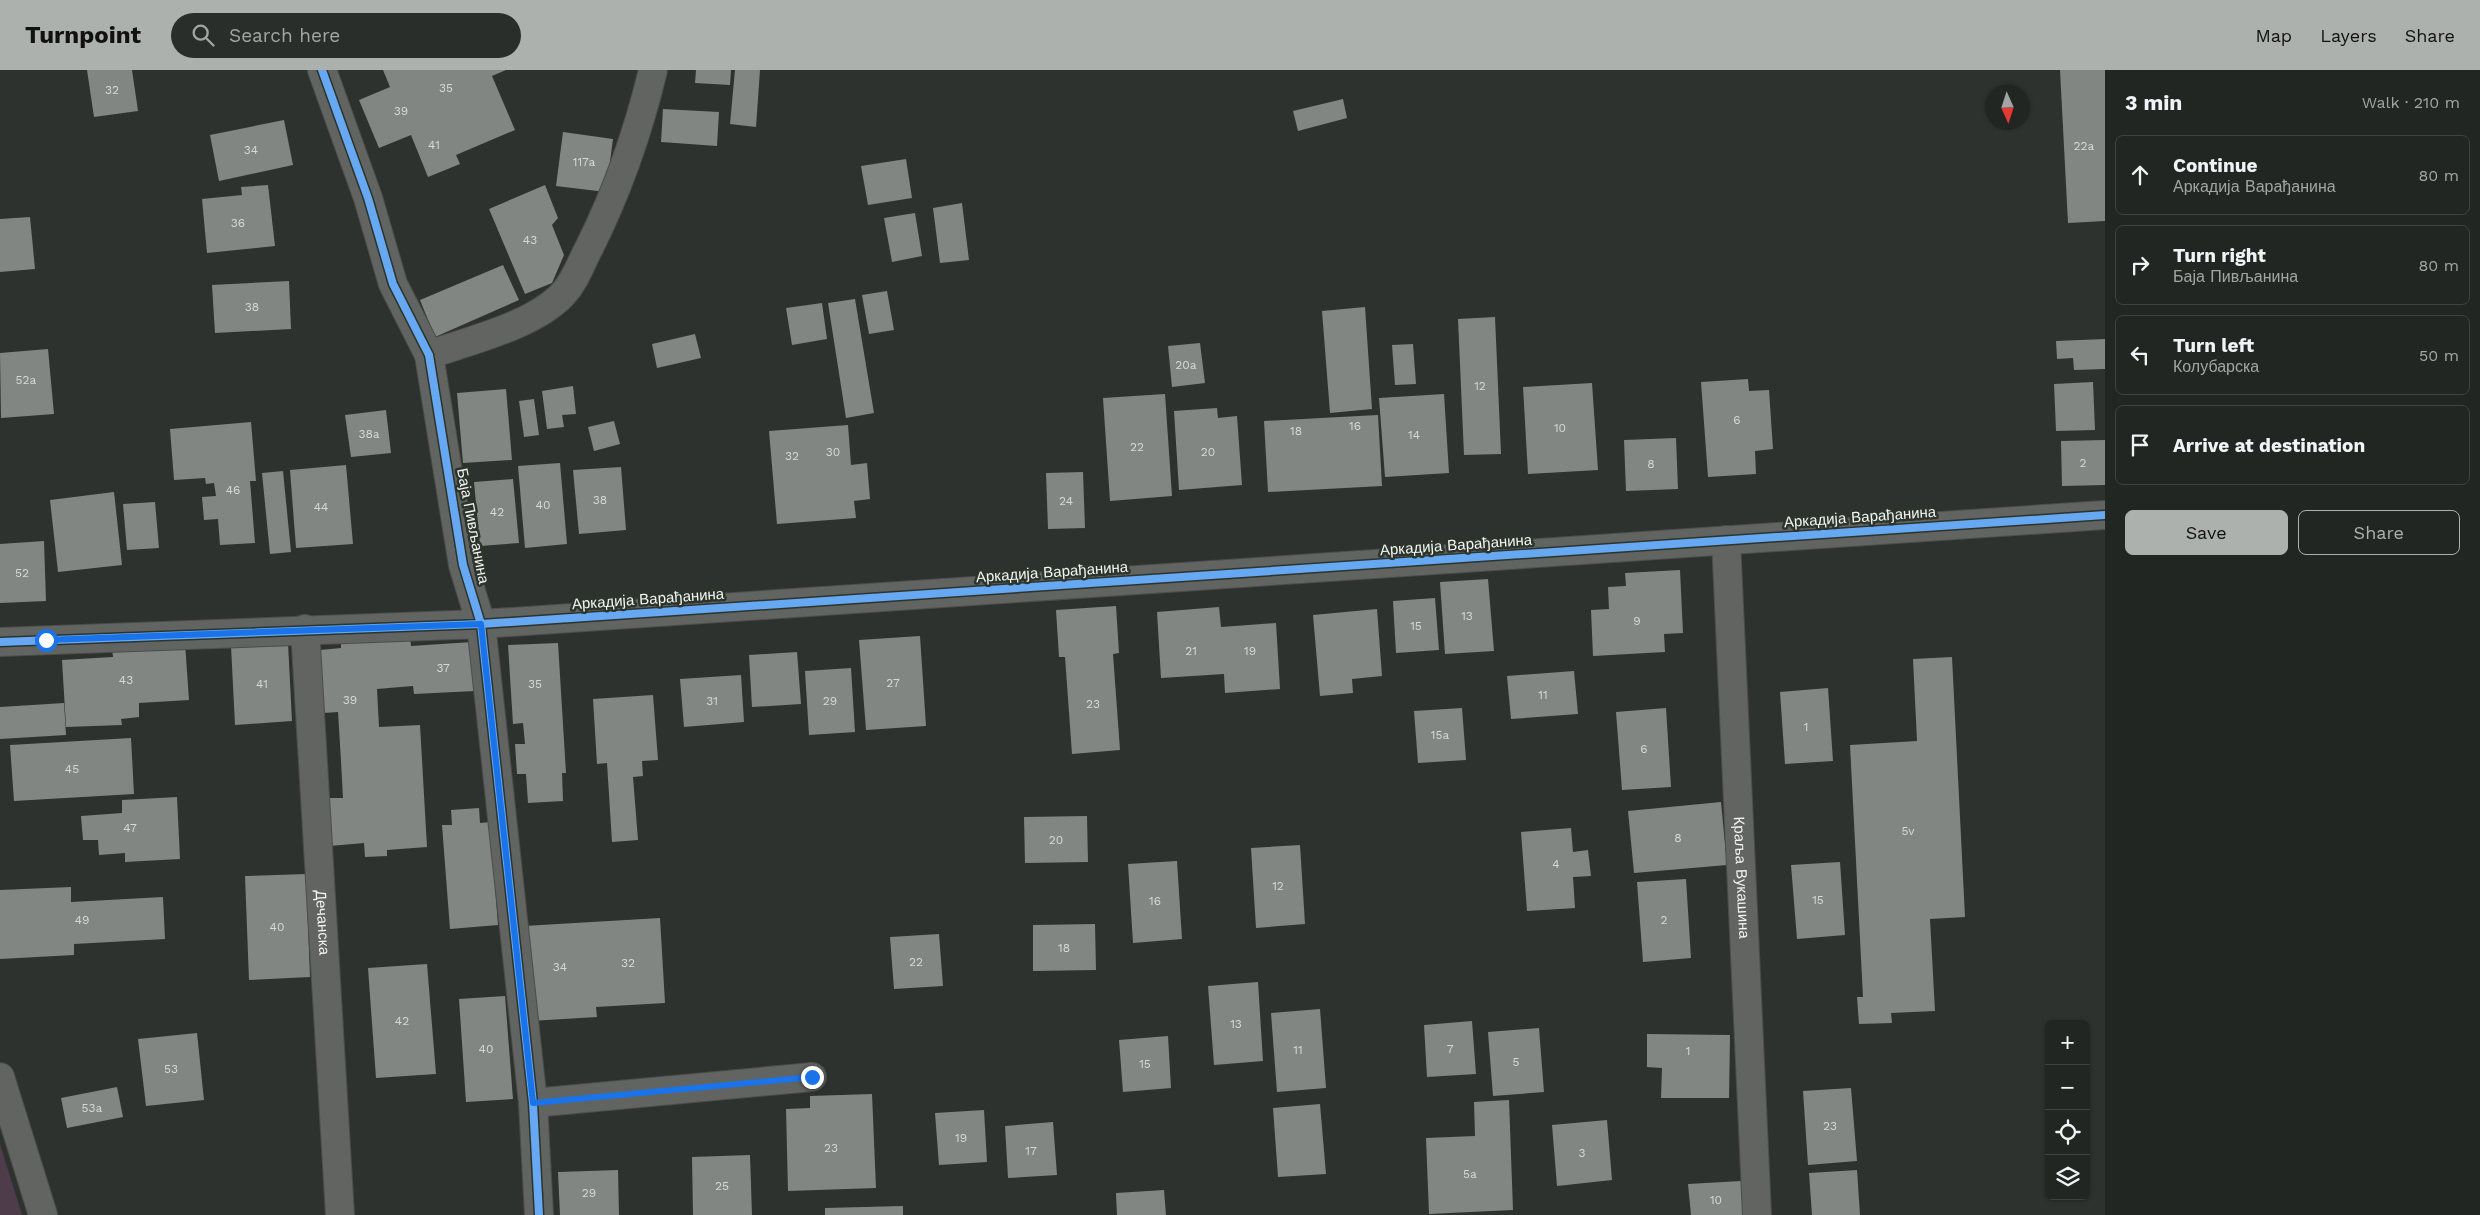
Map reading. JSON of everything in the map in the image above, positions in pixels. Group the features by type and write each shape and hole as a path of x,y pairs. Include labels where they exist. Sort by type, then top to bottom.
{"street":[{"name":"Баја Пивљанина","path":"322,70 368,198 393,284 429,355 463,565 481,624 533,1103 539,1215"},
{"path":"429,355 523,321 562,294 573,279 601,224 628,161 653,70"},
{"name":"Аркадија Варађанина","path":"0,642 305,629 481,624 2105,514"},
{"name":"Краља Вукашина","path":"1726,540 1757,1215"},
{"name":"Дечанска","path":"305,629 340,1215"},
{"path":"0,1077 43,1215"},
{"path":"533,1103 812,1077"}],"shaded area":[{"path":"0,1144 22,1215 0,1215"}],"building":[{"path":"87,70 132,70 138,111 94,117"},
{"path":"383,70 506,70 492,76 515,130 456,155 460,164 428,177 411,135 379,148 359,100 390,87"},
{"path":"696,70 731,70 730,85 695,83"},
{"path":"735,70 760,70 756,127 730,124"},
{"path":"2060,70 2105,70 2105,221 2068,223"},
{"path":"1343,99 1347,118 1298,131 1293,111"},
{"path":"663,109 719,112 717,146 661,142"},
{"path":"284,120 293,165 219,181 210,135"},
{"path":"563,132 613,139 606,192 556,186"},
{"path":"906,159 912,198 868,205 861,166"},
{"path":"268,185 275,246 207,253 202,199 242,195 241,187"},
{"path":"545,185 558,218 552,225 564,255 552,283 525,294 489,209"},
{"path":"962,203 969,260 940,263 933,208"},
{"path":"915,213 922,256 892,262 884,218"},
{"path":"30,217 35,269 0,272 0,219"},
{"path":"503,265 519,300 435,337 420,300"},
{"path":"289,281 291,329 215,333 212,285"},
{"path":"887,291 894,330 869,334 862,295"},
{"path":"855,299 874,413 846,418 828,303"},
{"path":"822,303 827,339 792,345 786,308"},
{"path":"1365,307 1372,409 1330,413 1322,311"},
{"path":"1495,317 1501,454 1464,455 1458,319"},
{"path":"695,334 701,358 657,368 652,344"},
{"path":"2105,339 2105,369 2074,370 2073,358 2057,359 2056,341"},
{"path":"1200,343 1205,383 1172,387 1168,346"},
{"path":"1413,344 1416,384 1395,385 1392,345"},
{"path":"48,349 54,414 1,418 0,353"},
{"path":"1748,379 1749,391 1769,390 1773,449 1755,451 1756,474 1708,477 1701,382"},
{"path":"2093,382 2095,430 2056,431 2054,384"},
{"path":"1592,383 1598,470 1528,474 1523,387"},
{"path":"573,386 576,414 562,415 564,427 547,429 542,391"},
{"path":"506,389 512,460 463,463 457,393"},
{"path":"1165,394 1172,496 1110,501 1103,398"},
{"path":"1444,394 1449,473 1385,477 1379,398"},
{"path":"534,399 539,435 524,437 519,401"},
{"path":"1217,408 1218,418 1237,416 1242,485 1179,490 1174,411"},
{"path":"386,410 391,453 351,457 345,415"},
{"path":"1378,415 1382,486 1268,492 1264,421"},
{"path":"614,421 620,444 594,451 588,427"},
{"path":"251,422 256,481 250,481 255,543 220,545 218,519 204,520 202,497 216,496 214,483 206,484 205,478 174,480 170,429"},
{"path":"848,425 851,465 867,463 870,499 854,501 856,518 777,524 769,431"},
{"path":"1676,438 1678,489 1626,491 1624,440"},
{"path":"2105,440 2105,485 2062,486 2061,441"},
{"path":"560,463 567,544 525,548 518,466"},
{"path":"346,465 353,544 296,548 290,470"},
{"path":"621,467 626,530 579,534 573,470"},
{"path":"283,471 291,552 270,554 262,473"},
{"path":"1083,472 1085,528 1048,529 1046,473"},
{"path":"513,479 519,543 480,546 474,482"},
{"path":"114,492 122,565 58,572 50,500"},
{"path":"155,502 159,548 127,550 123,504"},
{"path":"44,541 46,601 0,603 0,544"},
{"path":"1680,570 1683,633 1664,634 1665,652 1593,656 1591,610 1609,609 1608,587 1626,586 1625,573"},
{"path":"1488,579 1494,651 1445,654 1440,582"},
{"path":"1435,598 1439,650 1396,653 1393,601"},
{"path":"1116,606 1119,653 1113,654 1120,750 1072,754 1065,657 1059,657 1056,610"},
{"path":"1219,607 1221,627 1276,623 1280,689 1225,693 1224,674 1161,678 1157,612"},
{"path":"1377,609 1382,676 1352,679 1353,693 1320,696 1313,615"},
{"path":"410,635 411,646 472,642 475,691 414,694 413,686 377,689 379,727 420,725 427,847 387,850 387,856 365,857 364,843 330,846 328,798 343,798 338,712 323,713 320,650 341,648 341,644"},
{"path":"920,636 926,726 866,730 859,640"},
{"path":"185,643 189,700 139,703 139,717 121,719 122,725 66,727 62,660 113,657 112,648"},
{"path":"288,643 292,721 235,725 231,646"},
{"path":"558,643 566,773 562,773 563,801 528,803 526,774 517,774 515,744 525,744 523,723 513,724 508,645"},
{"path":"797,652 801,704 752,707 749,655"},
{"path":"1952,657 1965,917 1930,919 1935,1011 1891,1013 1892,1023 1859,1024 1857,997 1863,997 1850,745 1917,741 1913,659"},
{"path":"851,668 855,732 809,735 805,671"},
{"path":"1574,671 1578,714 1511,719 1507,676"},
{"path":"741,675 744,722 684,727 680,679"},
{"path":"1828,688 1833,761 1785,764 1780,692"},
{"path":"653,695 658,760 642,761 643,776 633,777 638,840 612,842 607,763 597,764 593,699"},
{"path":"64,703 66,735 0,739 0,707"},
{"path":"1462,708 1466,760 1418,763 1414,711"},
{"path":"1666,708 1671,787 1622,790 1616,712"},
{"path":"131,738 134,794 14,801 10,745"},
{"path":"177,797 180,859 125,862 125,853 99,855 98,840 83,840 81,816 122,813 122,800"},
{"path":"1721,802 1727,865 1634,873 1628,811"},
{"path":"479,808 480,823 490,822 498,925 450,929 442,825 452,825 451,810"},
{"path":"1087,816 1088,862 1025,863 1024,817"},
{"path":"1571,828 1573,852 1588,850 1591,876 1573,877 1575,908 1527,911 1521,832"},
{"path":"1300,845 1305,924 1256,928 1251,848"},
{"path":"1177,861 1182,939 1133,943 1128,864"},
{"path":"1840,862 1845,935 1797,939 1791,865"},
{"path":"306,874 310,977 249,980 245,876"},
{"path":"1686,879 1691,958 1643,962 1637,882"},
{"path":"71,887 71,902 163,897 165,939 74,944 74,955 0,959 0,890"},
{"path":"660,918 665,1003 596,1007 597,1017 530,1021 524,926"},
{"path":"1095,924 1096,970 1033,971 1033,925"},
{"path":"939,934 943,986 894,989 890,937"},
{"path":"427,964 436,1074 376,1078 368,968"},
{"path":"1258,982 1263,1061 1214,1065 1208,986"},
{"path":"505,996 513,1099 466,1102 459,999"},
{"path":"1320,1009 1326,1088 1277,1092 1271,1013"},
{"path":"1472,1021 1476,1074 1427,1077 1424,1025"},
{"path":"1539,1028 1544,1092 1493,1096 1488,1032"},
{"path":"197,1033 204,1100 146,1106 138,1039"},
{"path":"1647,1034 1730,1035 1729,1098 1661,1098 1662,1068 1647,1067"},
{"path":"1168,1036 1171,1088 1123,1092 1119,1040"},
{"path":"117,1087 123,1117 67,1128 61,1098"},
{"path":"1851,1088 1857,1161 1808,1165 1803,1091"},
{"path":"872,1094 876,1188 788,1191 786,1109 810,1108 810,1096"},
{"path":"1509,1100 1513,1210 1429,1214 1426,1138 1475,1136 1474,1102"},
{"path":"1320,1104 1326,1174 1278,1177 1273,1108"},
{"path":"984,1110 987,1162 939,1165 935,1113"},
{"path":"1607,1120 1612,1180 1557,1186 1552,1125"},
{"path":"1053,1122 1057,1175 1008,1178 1005,1126"},
{"path":"750,1155 752,1215 693,1215 692,1157"},
{"path":"618,1170 619,1215 560,1215 558,1172"},
{"path":"1857,1170 1860,1215 1812,1215 1809,1173"},
{"path":"1741,1181 1743,1215 1691,1215 1688,1184"},
{"path":"1164,1190 1166,1215 1117,1215 1116,1193"},
{"path":"903,1206 903,1215 825,1215 825,1208"}],"cycle path":[{"path":"322,70 368,198 393,284 429,355 463,565 481,624 533,1103 539,1215"},
{"path":"0,642 481,624 2105,515"}],"route":[{"path":"46,640 481,624 533,1103 812,1077"}]}
